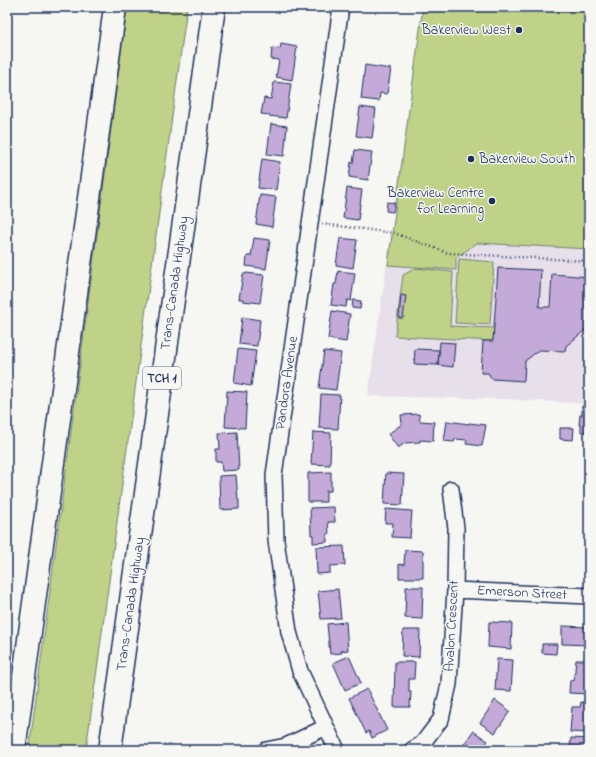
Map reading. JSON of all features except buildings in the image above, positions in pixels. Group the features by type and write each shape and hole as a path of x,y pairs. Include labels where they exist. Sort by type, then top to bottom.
{"highway":[{"path":"14,750 115,7"},
{"name":"Trans-Canada Highway","path":"110,750 214,7"}],"street":[{"name":"Pandora Avenue","path":"337,750 300,671 289,632 276,540 274,475 341,7"},
{"name":"Avalon Crescent","path":"412,750 422,744 441,719 449,684 456,590 456,528 451,489"},
{"name":"Emerson Street","path":"456,590 589,596"},
{"path":"266,750 286,746 326,727"}],"path":[{"path":"310,222 394,233 448,252 589,261"}],"shaded area":[{"name":"Bakerview Centre for Learning","path":"423,7 589,7 589,404 504,399 368,396"}],"green space":[{"path":"127,7 187,7 86,750 29,750"},
{"path":"423,7 589,7 589,249 477,243 456,258 456,270 388,265"},
{"path":"459,259 494,262 490,325 455,323"},
{"path":"416,268 453,272 450,326 494,328 493,341 395,336 403,275"}],"place":[{"name":"Bakerview West","path":"519,30"},
{"name":"Bakerview South","path":"471,159"},
{"name":"Bakerview Centre for Learning","path":"492,201"}]}
